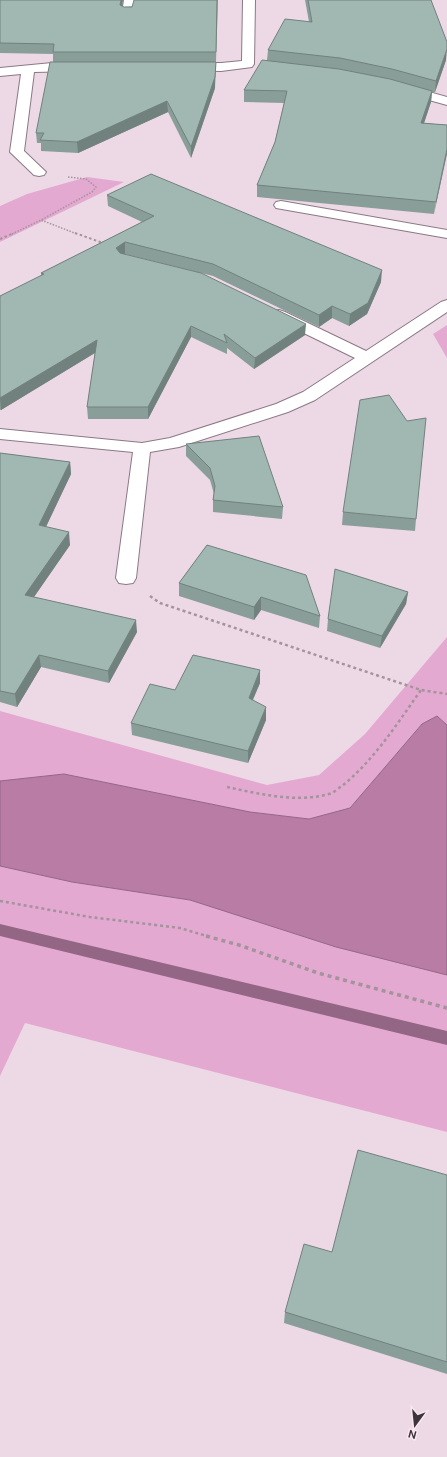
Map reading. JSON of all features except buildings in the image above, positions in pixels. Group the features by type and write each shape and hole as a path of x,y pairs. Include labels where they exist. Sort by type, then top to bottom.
{"street":[{"path":"128,13 130,0"},
{"path":"248,64 249,0"},
{"path":"175,67 221,67 248,64 263,66"},
{"path":"0,72 52,67 90,67"},
{"path":"28,70 17,152 39,172"},
{"path":"391,86 447,101"},
{"path":"281,205 447,234"},
{"path":"0,434 142,448 173,443 282,408 309,396 447,305"},
{"path":"263,307 368,358"},
{"path":"126,578 142,448"}],"path":[{"path":"0,239 41,220 92,192 96,187 86,179 39,172"},
{"path":"41,220 104,244"},
{"path":"126,578 160,603 421,690 447,694"},
{"path":"227,787 259,794 301,798 331,794 359,772 394,729 421,690"},
{"path":"0,901 90,917 180,928 239,945 318,973 447,1008"}],"shaded area":[{"path":"87,177 124,182 0,242 0,206 27,194"},
{"path":"447,325 447,358 433,334"},
{"path":"447,637 447,725 437,716 422,724 350,808 309,819 250,812 64,774 0,781 0,711 267,785 319,775 365,734"},
{"path":"437,716 447,725 447,975 336,947 190,900 72,882 0,866 0,781 64,774 250,812 309,819 350,808 422,724"},
{"path":"0,866 72,882 190,900 336,947 447,975 447,1132 25,1023 0,1076"}],"waterway":[{"path":"0,930 447,1038"}]}
